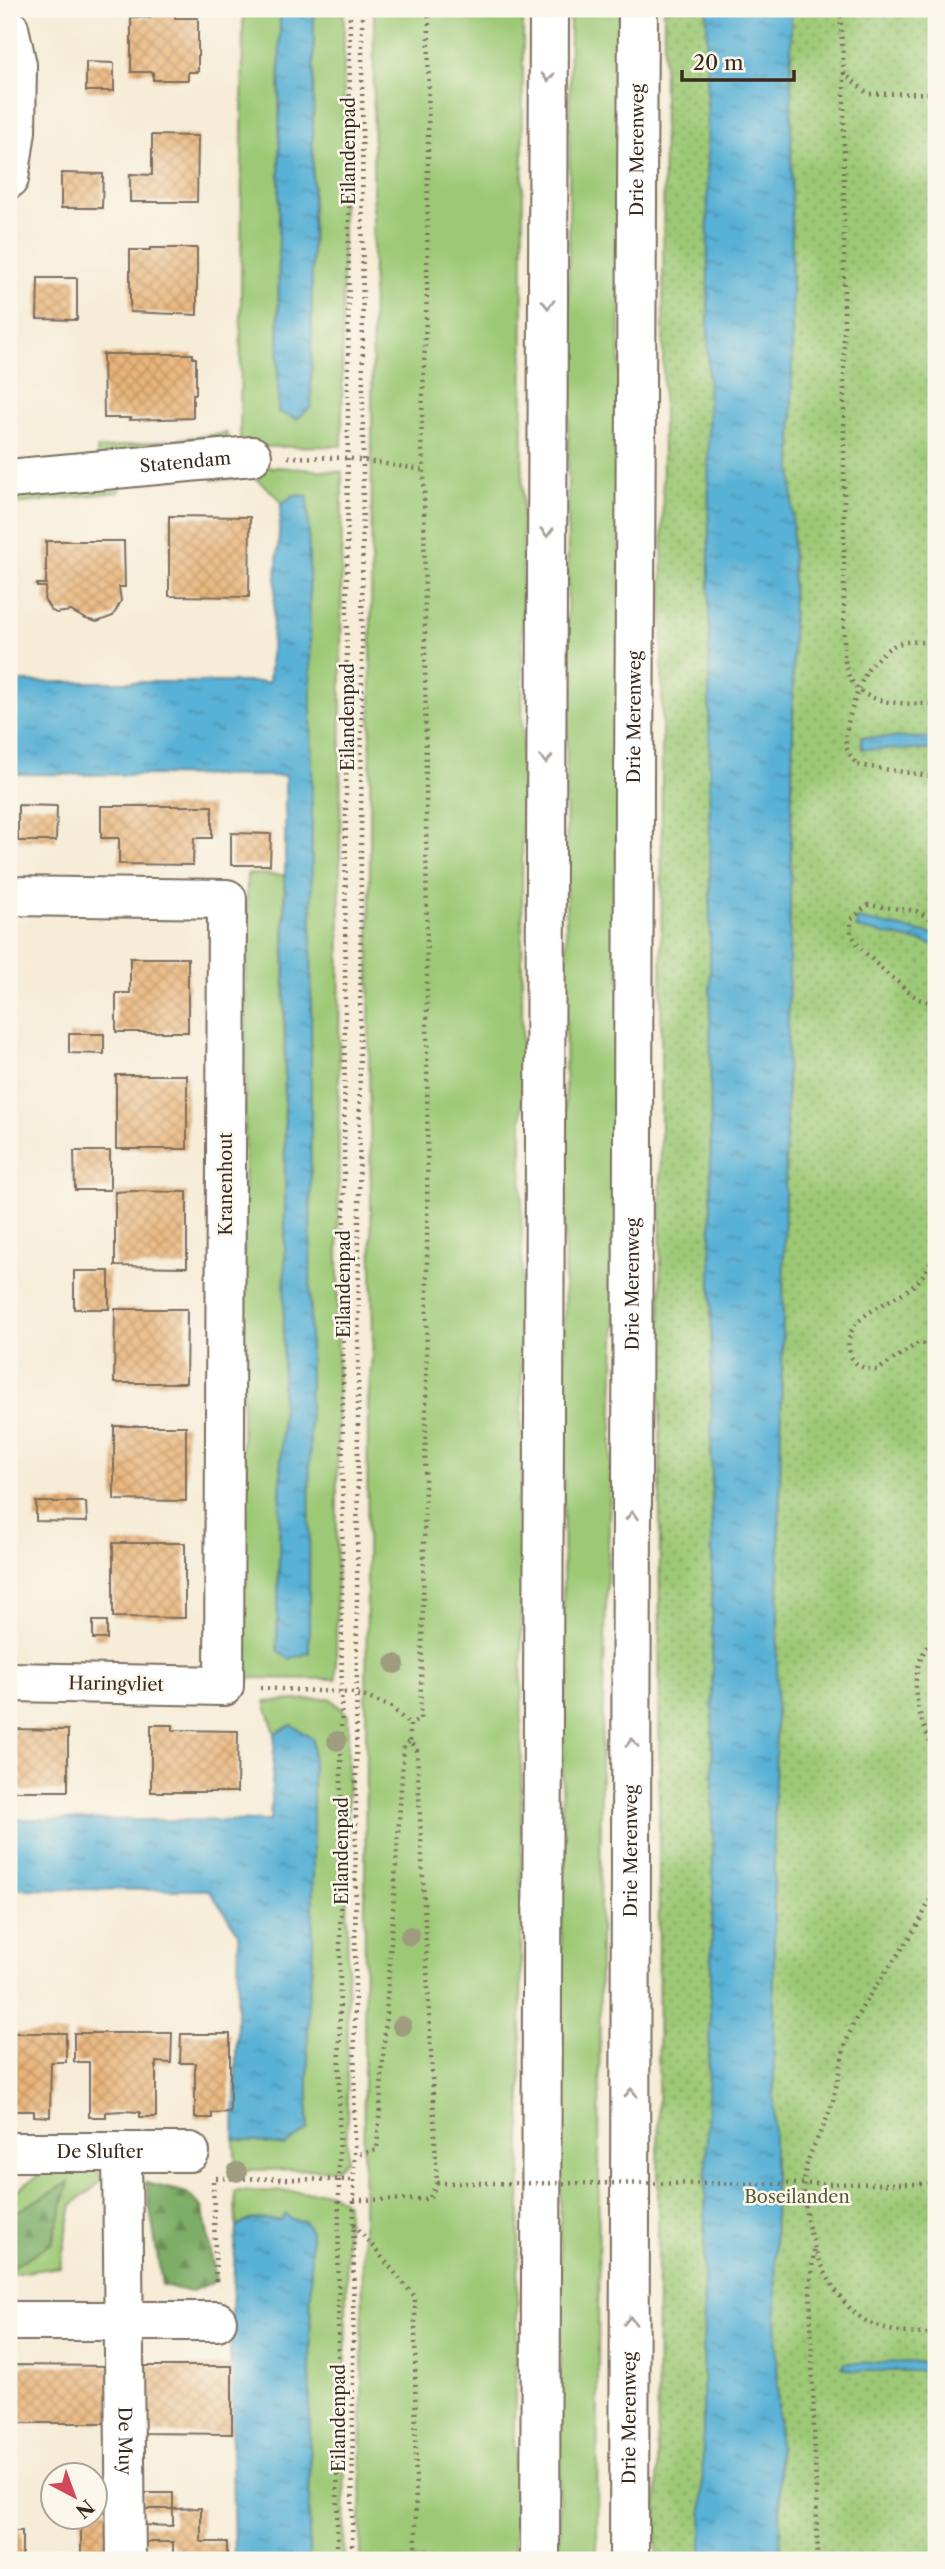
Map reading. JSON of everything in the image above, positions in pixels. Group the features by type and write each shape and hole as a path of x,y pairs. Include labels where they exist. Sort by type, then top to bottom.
{"main road":[{"path":"540,2560 549,9"},
{"name":"Drie Merenweg","path":"629,2560 638,9"},
{"path":"9,28 17,65 16,131 9,179"},
{"name":"Statendam","path":"9,479 252,456"},
{"name":"Kranenhout","path":"9,896 227,899 224,1686"},
{"name":"Haringvliet","path":"9,1682 224,1686"},
{"name":"De Slufter","path":"9,2152 122,2152 195,2165"},
{"name":"De Muy","path":"122,2152 125,2560"},
{"path":"9,2321 217,2320"}],"path":[{"path":"337,2560 350,9"},
{"name":"Eilandenpad","path":"352,2560 363,460 362,9"},
{"path":"410,1725 420,1719 425,1429 424,470 421,440 427,292 429,9"},
{"path":"840,9 844,73 844,654 849,676 859,691 870,697 885,702 936,704"},
{"path":"844,73 869,94 936,93"},
{"name":"Statendam","path":"252,456 347,458 424,470"},
{"path":"936,644 914,641 894,646 877,660 866,673 859,691 847,724 846,744 857,765 936,777"},
{"path":"936,922 916,911 868,905 851,919 851,933 859,947 918,999 936,1004"},
{"path":"936,1222 931,1261 927,1271 911,1288 867,1313 849,1338 849,1351 853,1360 862,1367 878,1370 918,1343 936,1346"},
{"path":"936,1437 930,1465 932,1481 936,1488"},
{"path":"936,1635 924,1653 915,1691 915,1702 936,1755"},
{"path":"224,1686 356,1693 391,1707 410,1725 410,1741 417,1751 437,2183 429,2199 354,2200"},
{"path":"355,2155 377,2151 404,1746 410,1741"},
{"path":"936,1887 917,1927 851,2028 828,2119 806,2168 805,2203 815,2246 833,2287 849,2307 862,2318 881,2327 910,2334 936,2334"},
{"path":"195,2165 355,2180"},
{"path":"437,2183 934,2184"},
{"path":"354,2224 415,2297 416,2560"},
{"path":"815,2246 810,2287 818,2560"}],"green space":[{"path":"243,9 280,9 278,411 297,419 311,407 314,9 344,9 342,446 249,447 240,443"},
{"path":"374,9 523,9 521,2169 514,2428 515,2560 361,2560 368,1402 373,1342 369,1059"},
{"path":"570,9 620,9 619,1221 601,1759 597,2560 559,2560"},
{"name":"Boseilanden","path":"664,9 936,9 936,2560 657,2560"},
{"path":"227,433 225,443 98,459 97,449"},
{"path":"276,467 342,472 336,1679 240,1678 247,874 284,875 285,1263 277,1650 308,496 294,495 281,504 279,498 254,477 213,480 214,469"},
{"path":"118,483 120,492 9,505 9,492"},
{"path":"330,1698 348,1715 347,2159 335,2169 236,2170 234,2139 285,2146 308,2004 313,1953 313,1828 292,1725 275,1733 265,1702"},
{"path":"52,2166 97,2168 102,2181 72,2205 60,2267 9,2274 9,2196"},
{"path":"69,2182 52,2243 9,2269 9,2214"},
{"path":"146,2183 187,2193 203,2208 216,2281 190,2292 162,2285"},
{"path":"235,2191 329,2192 347,2204 344,2560 309,2560 311,2231 252,2219 236,2227"}],"water":[{"path":"280,9 314,9 311,407 297,419 278,412"},
{"path":"707,9 791,9 793,731 774,1842 774,2196 781,2560 702,2560 704,2257 713,1888"},
{"path":"294,495 308,496 312,770 309,1653 289,1659 277,1650 285,1263 285,776 9,774 9,682 269,682 281,504"},
{"path":"861,737 936,738 936,750 862,749"},
{"path":"857,919 936,935 936,945 856,928"},
{"path":"292,1725 313,1739 313,1953 308,2004 308,2129 285,2146 234,2139 239,1934 209,1890 9,1889 9,1819 270,1821 275,1733"},
{"path":"286,2214 290,2219 304,2221 311,2231 309,2560 234,2560 230,2351 236,2227 252,2219 281,2220"},
{"path":"936,2362 936,2371 853,2371 841,2367 844,2363"}],"building":[{"path":"149,13 175,13 175,18 198,18 198,72 188,72 188,80 153,80 153,72 131,72 131,17 150,18"},
{"path":"86,62 114,63 114,91 86,91"},
{"path":"152,135 198,136 197,202 130,202 130,174 152,175"},
{"path":"61,173 103,174 102,208 61,208"},
{"path":"197,248 197,315 130,312 130,250"},
{"path":"38,278 77,278 77,320 37,319"},
{"path":"103,354 193,354 193,358 196,358 196,394 193,394 193,418 104,418"},
{"path":"169,516 250,517 249,597 169,596"},
{"path":"46,541 124,541 125,587 119,587 121,601 113,616 97,622 71,611 56,613 51,610 44,599 46,587 37,587 37,584 46,584"},
{"path":"18,805 57,806 56,841 18,841"},
{"path":"101,806 212,806 212,838 194,838 193,865 119,864 119,838 101,838"},
{"path":"231,833 271,834 270,865 231,865"},
{"path":"130,958 188,958 188,1032 116,1032 116,993 130,993"},
{"path":"69,1034 104,1034 104,1054 69,1053"},
{"path":"116,1075 187,1075 187,1149 116,1149"},
{"path":"74,1151 110,1151 110,1190 75,1190"},
{"path":"115,1192 187,1192 187,1267 115,1266"},
{"path":"74,1271 109,1271 109,1309 74,1309"},
{"path":"115,1309 187,1309 186,1383 114,1383"},
{"path":"114,1426 186,1426 186,1501 114,1500"},
{"path":"36,1502 86,1502 87,1522 36,1521"},
{"path":"113,1543 185,1543 185,1618 113,1617"},
{"path":"93,1621 107,1621 107,1639 93,1639"},
{"path":"151,1725 173,1725 173,1730 238,1731 237,1792 151,1792"},
{"path":"9,1729 68,1730 68,1791 9,1791"},
{"path":"9,2033 66,2033 66,2062 51,2062 50,2117 34,2116 34,2111 9,2111"},
{"path":"74,2033 172,2033 171,2063 156,2062 156,2117 140,2117 140,2112 123,2111 106,2112 106,2117 89,2117 89,2062 74,2062"},
{"path":"181,2034 230,2034 230,2112 212,2113 212,2118 195,2118 195,2063 180,2063"},
{"path":"9,2365 111,2366 111,2423 9,2423"},
{"path":"144,2366 232,2366 232,2434 144,2433"},
{"path":"143,2493 173,2493 173,2509 144,2509"},
{"path":"201,2508 201,2542 227,2542 227,2560 173,2559 173,2542 143,2542 143,2525 173,2526 173,2509"},
{"path":"110,2510 110,2560 81,2560 81,2530 108,2530"},
{"path":"9,2531 22,2531 22,2560 9,2560"}]}
